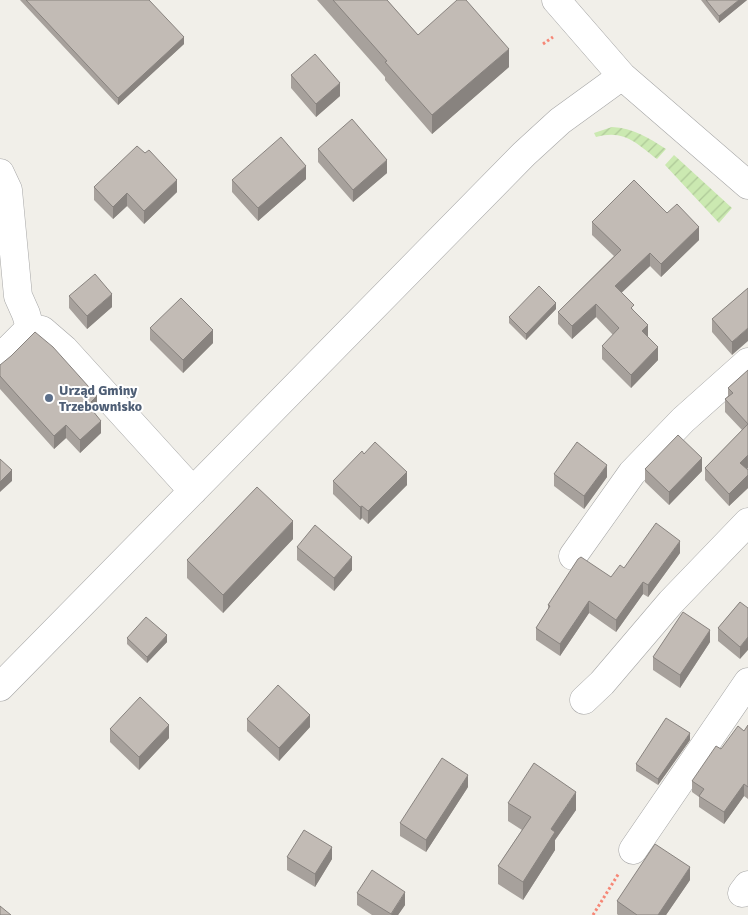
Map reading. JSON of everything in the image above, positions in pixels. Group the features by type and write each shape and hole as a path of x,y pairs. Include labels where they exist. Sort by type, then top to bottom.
{"street":[{"path":"556,0 622,76 748,185"},
{"path":"0,688 524,154 560,121 622,76"},
{"path":"1,175 8,190 18,296 30,328"},
{"path":"30,328 42,330 64,349 193,491"},
{"path":"0,358 30,328"},
{"path":"573,556 632,473 683,420 748,362"},
{"path":"584,700 602,683 670,602 748,522"},
{"path":"633,850 748,682"}],"path":[{"path":"593,915 633,850"}],"green space":[{"path":"612,127 647,137 666,149 657,159 636,143 622,136 606,135 596,137 594,133"},
{"path":"674,155 732,208 719,223 665,165"}],"building":[{"path":"26,0 149,0 184,37 118,98"},
{"path":"333,0 387,0 418,35 457,0 466,0 509,49 432,115"},
{"path":"706,0 739,0 719,16"},
{"path":"315,54 340,83 316,104 291,75"},
{"path":"352,119 387,160 353,190 318,149"},
{"path":"281,137 306,166 258,208 232,180"},
{"path":"137,146 145,153 149,150 177,180 144,211 127,193 113,207 94,187"},
{"path":"634,180 667,213 677,204 699,227 661,264 650,253 615,286 634,305 631,308 648,325 642,331 658,347 631,375 602,346 619,328 596,304 572,326 558,312 621,250 592,222"},
{"path":"95,274 112,294 87,316 69,296"},
{"path":"539,286 556,303 526,334 509,317"},
{"path":"748,288 748,328 732,342 712,319"},
{"path":"181,298 213,330 183,360 150,328"},
{"name":"Urząd Gminy Trzebownisko","path":"35,332 53,347 97,396 88,405 101,421 80,440 66,425 54,436 0,376 0,365"},
{"path":"748,370 748,424 725,399 733,393 728,388"},
{"path":"748,424 748,455 740,463 748,470 748,475 729,494 705,468"},
{"path":"678,435 702,458 669,492 645,469"},
{"path":"375,442 407,472 368,511 362,506 360,507 333,481 362,451 364,454"},
{"path":"577,442 607,465 584,496 554,474"},
{"path":"0,459 12,470 0,482"},
{"path":"257,487 293,521 223,595 187,560"},
{"path":"656,523 680,541 648,585 643,582 616,620 589,601 560,644 536,628 550,606 548,605 578,559 581,557 611,577 620,565 624,568"},
{"path":"315,525 352,557 334,578 297,547"},
{"path":"740,602 748,608 748,637 740,647 718,628"},
{"path":"683,612 710,630 680,675 653,657"},
{"path":"146,617 167,635 147,657 127,638"},
{"path":"278,685 310,715 279,748 247,719"},
{"path":"140,697 169,725 139,757 110,729"},
{"path":"666,718 690,733 658,779 636,764"},
{"path":"748,725 748,787 744,784 724,812 699,796 704,789 692,781 716,746 721,749 738,726 744,731"},
{"path":"442,758 468,775 426,840 400,823"},
{"path":"534,763 576,792 551,829 555,832 523,882 498,866 531,817 508,803"},
{"path":"304,830 332,847 315,874 287,857"},
{"path":"655,844 690,867 658,915 637,915 617,901"},
{"path":"372,870 405,892 391,914 357,893"},
{"path":"0,906 11,915 0,915"}],"place":[{"name":"Urząd Gminy Trzebownisko","path":"49,398"}]}
